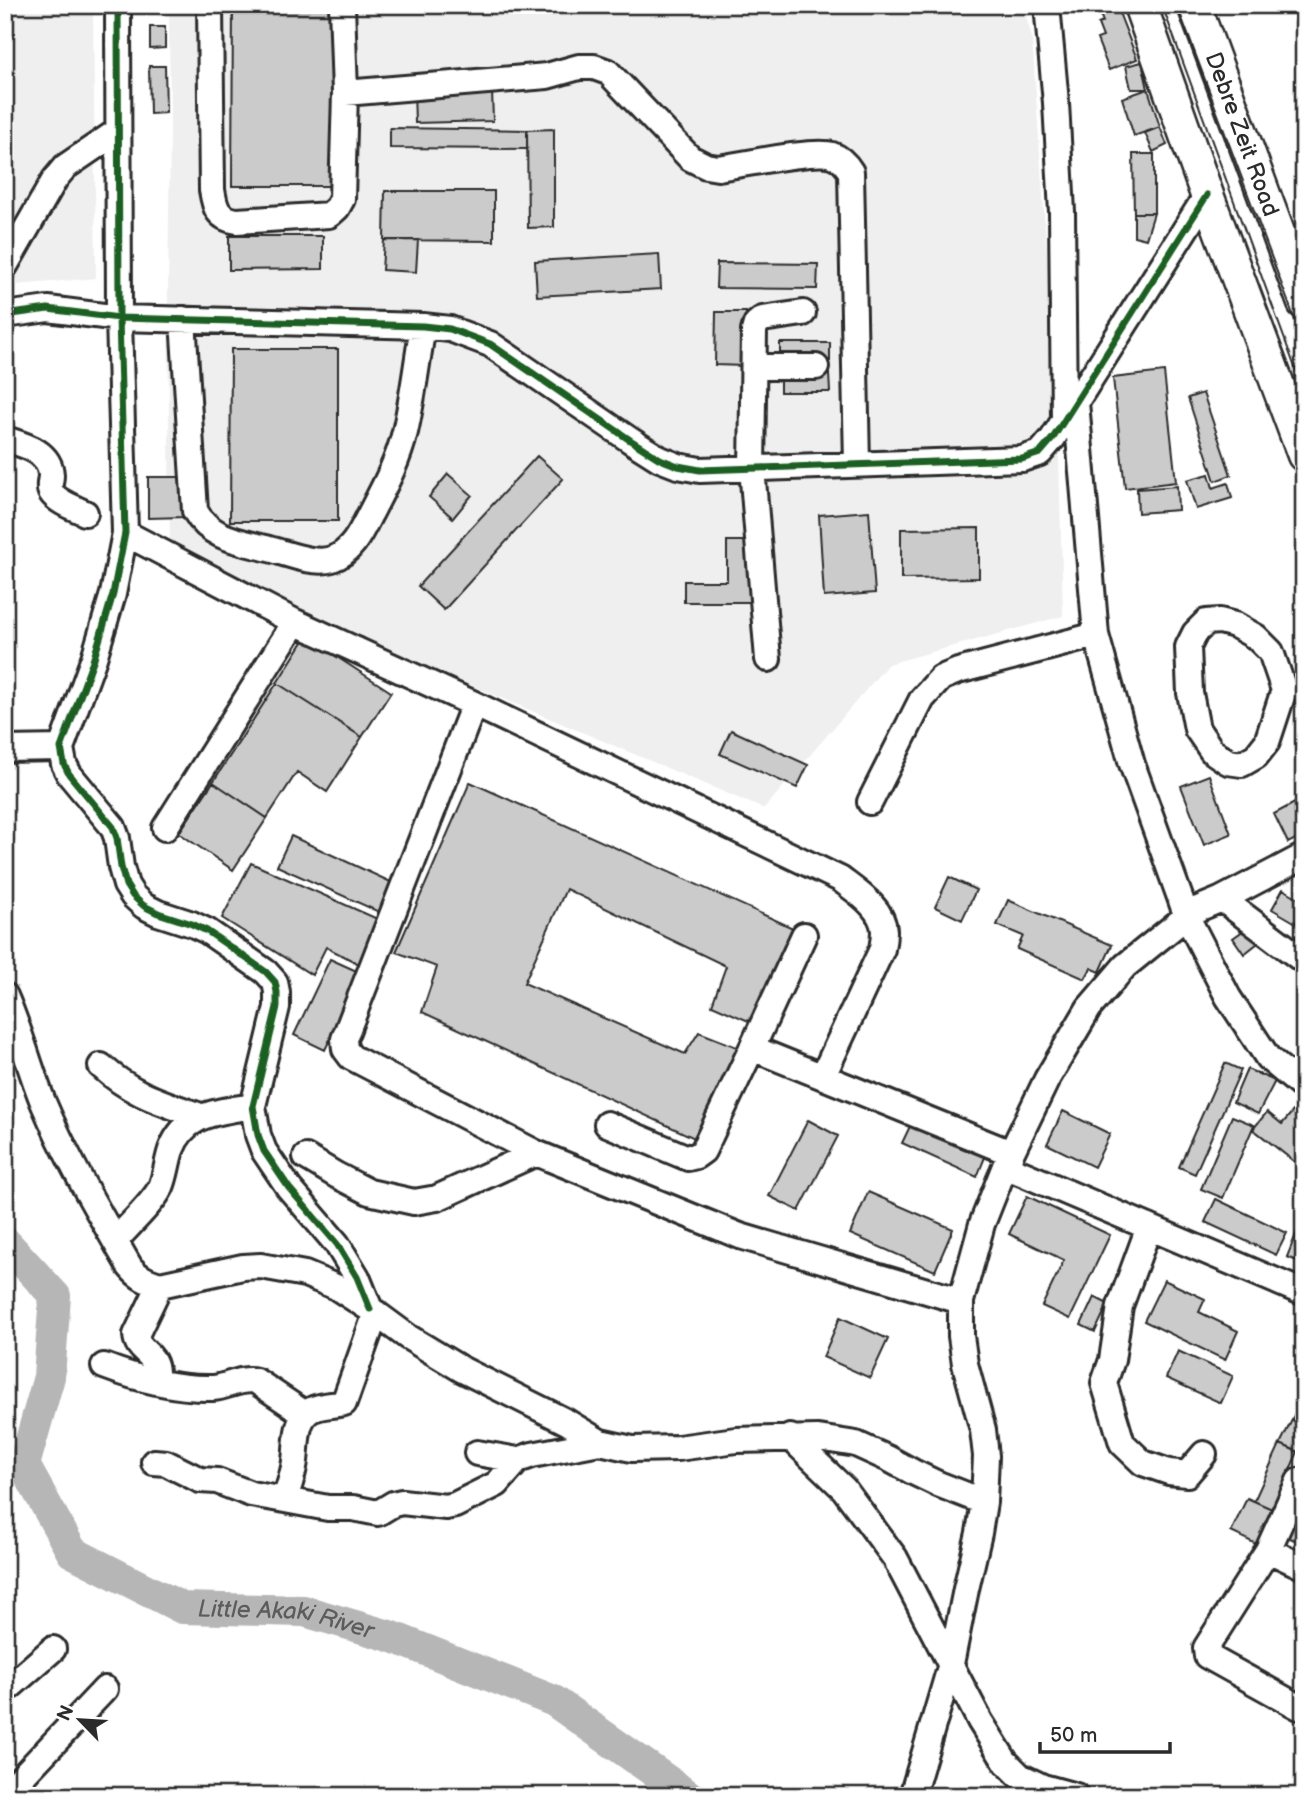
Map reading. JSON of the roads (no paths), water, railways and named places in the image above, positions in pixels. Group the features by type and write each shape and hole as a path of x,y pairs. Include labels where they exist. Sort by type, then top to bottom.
{"main road":[{"path":"1140,5 1207,195 1304,455"},
{"name":"Debre Zeit Road","path":"1195,5 1304,303"}],"street":[{"path":"118,5 119,318 125,533 113,594 94,658 61,748 68,774 113,827 126,885 133,896 158,913 207,931 266,972 275,982 276,1007 253,1106 258,1135 264,1151 289,1188 337,1244 373,1311 344,1402 328,1404 305,1414 298,1433 293,1471 285,1500"},
{"path":"210,5 212,190 214,205 220,214 227,219 237,220 329,215 342,199 345,93 342,5"},
{"path":"1047,5 1056,103 1070,411 1096,635 1132,764 1187,917 1228,997 1268,1058 1304,1088"},
{"path":"345,93 547,76 579,66 594,67 608,72 690,158 706,166 718,168 811,154 830,154 843,160 851,172 857,464"},
{"path":"5,267 55,178 65,167 117,131"},
{"path":"5,314 48,309 119,318 423,326 450,329 490,344 660,459 700,470 1022,459 1040,453 1053,438 1207,195"},
{"path":"768,659 752,468 754,331 762,318 803,313"},
{"path":"183,319 195,511 211,530 227,538 316,561 332,559 346,551 359,536 390,475 405,434 423,326"},
{"path":"754,367 816,367"},
{"path":"5,439 41,454 51,473 52,494 85,513"},
{"path":"125,533 295,622 474,704 840,879 880,915 884,931 882,949 823,1076"},
{"path":"1220,621 1235,625 1256,638 1271,652 1294,687 1267,741 1256,756 1242,764 1228,762 1212,751 1197,729 1190,693 1188,647 1195,632 1206,622 1220,621"},
{"path":"165,828 295,622"},
{"path":"870,802 922,699 941,678 958,671 1096,635"},
{"path":"474,704 344,1039 345,1049 351,1057 536,1153 740,1236 961,1301"},
{"path":"5,749 61,748"},
{"path":"912,1796 951,1664 984,1502 985,1443 965,1364 961,1336 961,1301 982,1224 1008,1160 1047,1079 1089,1008 1125,966 1194,911 1223,899 1304,856"},
{"path":"1223,899 1304,961"},
{"path":"607,1124 688,1158 703,1151 804,935"},
{"path":"5,996 15,1017 43,1101 80,1179 130,1267 137,1276 146,1281 160,1285 243,1267 261,1266 305,1274 336,1287 408,1337 461,1369 567,1422 600,1442 632,1449 678,1448 736,1440 818,1438 856,1444 925,1478 984,1502"},
{"path":"752,1048 823,1076 1149,1227 1304,1293"},
{"path":"101,1066 141,1095 200,1116"},
{"path":"115,1241 157,1194 173,1146 188,1125 200,1116 253,1106"},
{"path":"306,1157 369,1192 414,1202 437,1198 536,1153"},
{"path":"1149,1227 1120,1306 1112,1360 1104,1383 1122,1443 1143,1463 1169,1472 1187,1474 1204,1454"},
{"path":"156,1382 154,1362 136,1342 136,1335 160,1285"},
{"path":"104,1366 129,1376 156,1382 210,1388 256,1381 305,1414"},
{"path":"790,1437 844,1489 895,1558 980,1721 1005,1761 1020,1776 1043,1787 1076,1796"},
{"path":"154,1462 166,1463 200,1480 217,1481 251,1494 328,1508 353,1507 378,1513 402,1502 446,1507 455,1505 497,1484 518,1460 600,1442"},
{"path":"477,1453 518,1460"},
{"path":"1299,1481 1268,1550 1206,1648 1206,1653 1299,1707 1304,1707"},
{"path":"1268,1550 1304,1567"},
{"path":"5,1691 53,1649"},
{"path":"5,1785 16,1783 105,1689"}],"waterway":[{"name":"Little Akaki River","path":"5,1242 55,1296 49,1377 24,1465 72,1552 182,1608 304,1611 393,1637 554,1701 689,1796"}],"tram line":[{"path":"1162,5 1304,392"},
{"path":"1177,5 1304,344"}]}
